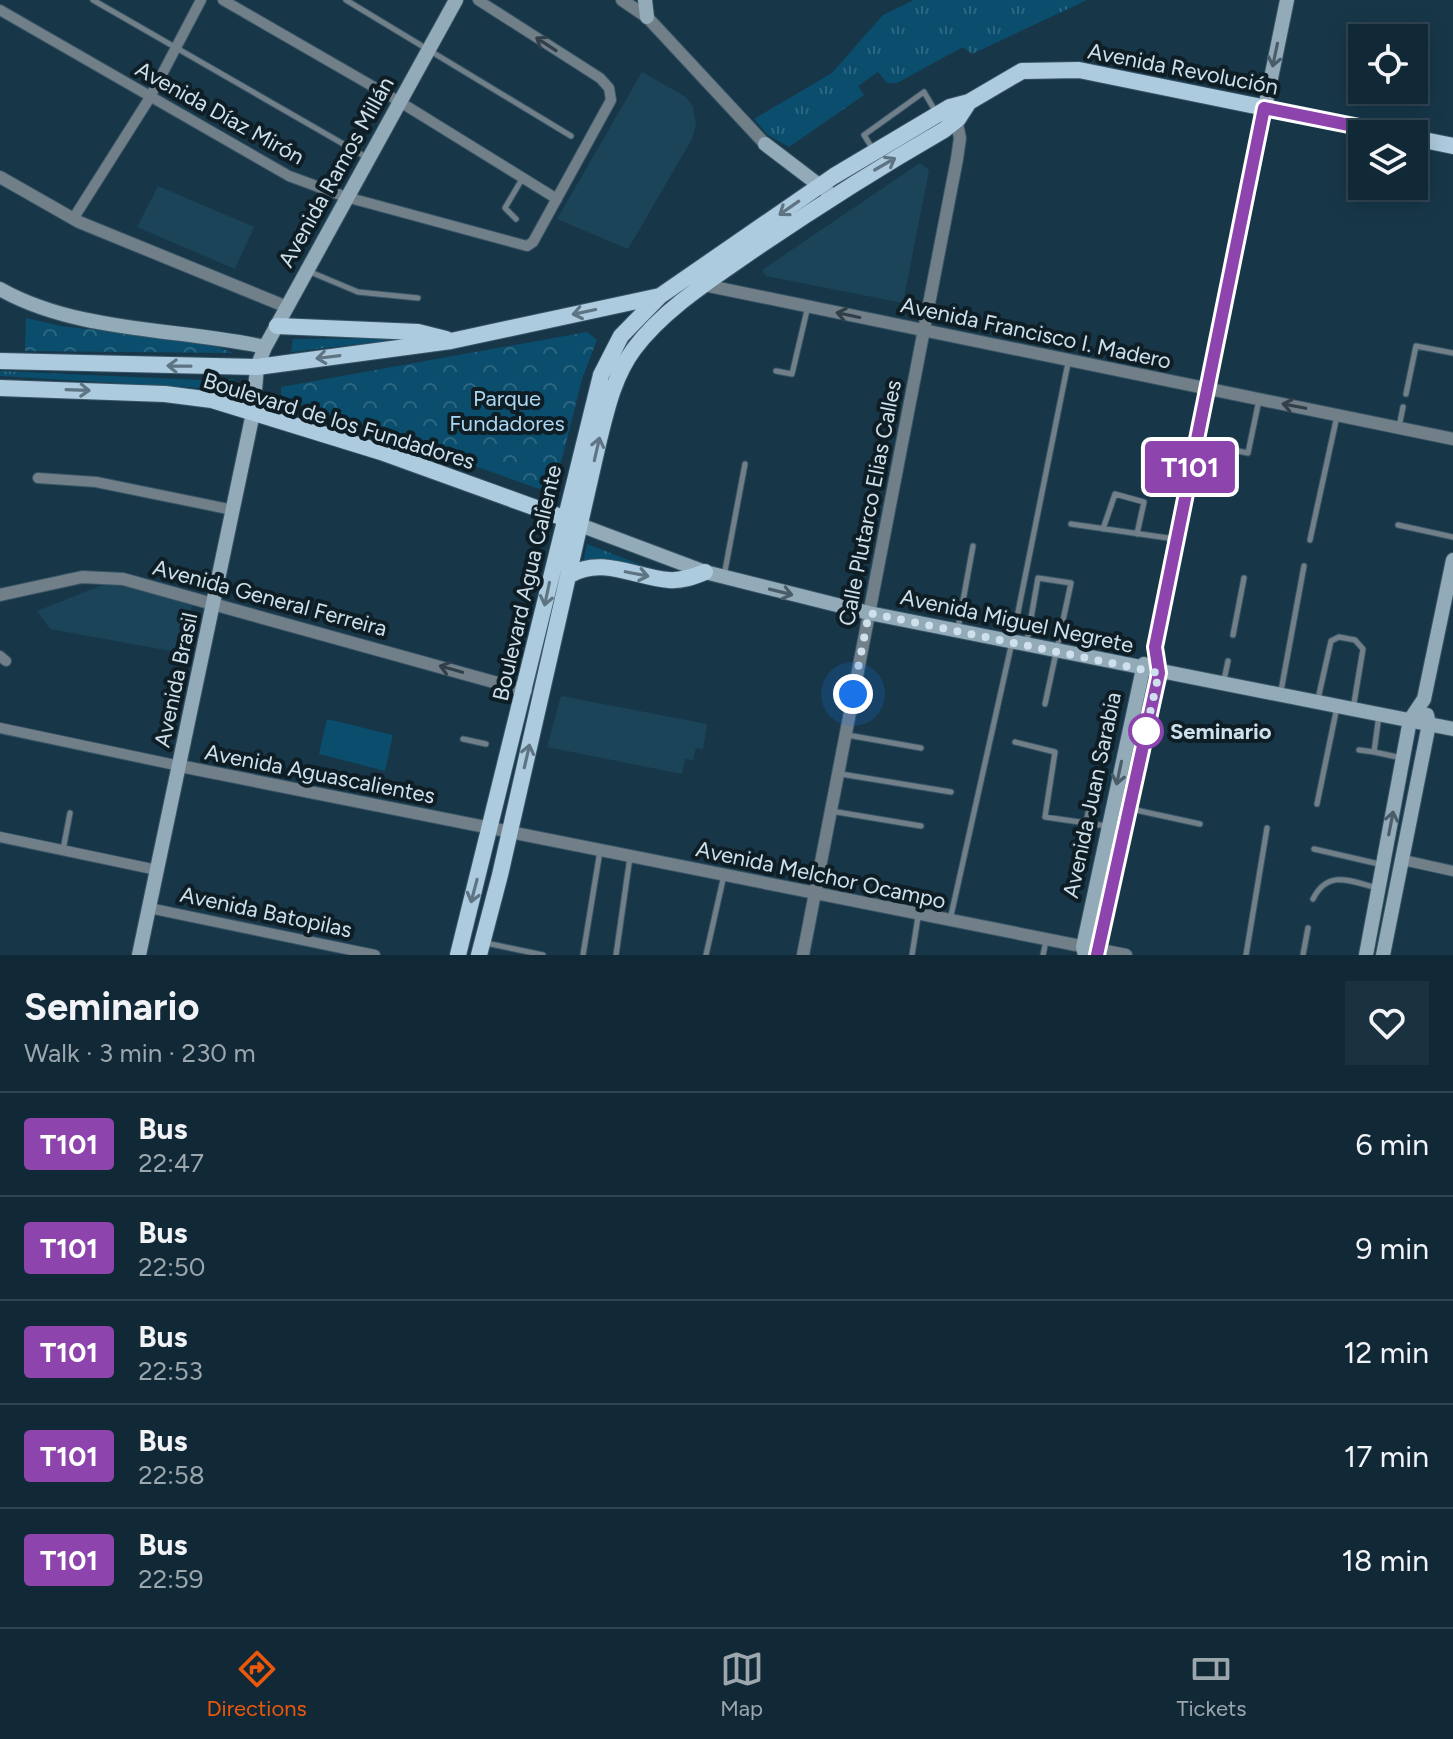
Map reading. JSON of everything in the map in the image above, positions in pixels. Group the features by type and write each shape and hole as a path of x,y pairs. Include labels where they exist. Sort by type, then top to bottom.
{"main road":[{"name":"Avenida Ramos Millán","path":"253,413 257,367 265,347 456,0"},
{"path":"645,0 647,17"},
{"name":"Avenida Juan Sarabia","path":"1099,953 1159,673 1155,647 1287,0"},
{"name":"Avenida Revolución","path":"948,114 1022,71 1045,68 1079,70 1348,125"},
{"name":"Boulevard Agua Caliente","path":"480,949 611,393 622,367 653,329 704,285 874,152 948,114"},
{"name":"Boulevard Agua Caliente","path":"458,955 491,828 507,749 526,691 586,424 608,357 621,336 660,296 948,114"},
{"path":"1428,141 1453,146"},
{"path":"765,144 826,191"},
{"name":"Boulevard de los Fundadores","path":"0,361 257,367 451,341 704,285"},
{"path":"0,289 21,300 68,315 265,347"},
{"path":"277,326 418,332 451,341"},
{"name":"Boulevard de los Fundadores","path":"0,388 165,394 212,400 381,452 580,525"},
{"name":"Avenida Brasil","path":"139,955 253,413"},
{"name":"Avenida Miguel Negrete","path":"580,525 705,572 869,613 1453,729"},
{"path":"1366,955 1410,720 1424,699 1453,560"},
{"path":"570,575 587,567 668,580 684,580 705,572"},
{"name":"Avenida Juan Sarabia","path":"1084,951 1140,669 1155,647"},
{"path":"1383,955 1429,724 1424,699"}],"street":[{"path":"73,219 149,99 201,0"},
{"path":"223,0 400,102 557,199 611,100 609,88 600,78 478,0"},
{"path":"622,0 647,17 765,144"},
{"name":"Avenida Díaz Mirón","path":"0,10 149,99 289,176 346,197 527,246 557,199"},
{"name":"Calle Plutarco Elias Calles","path":"803,955 957,159 948,114"},
{"path":"0,177 73,219 224,285 287,307"},
{"name":"Avenida Francisco I. Madero","path":"704,285 1453,439"},
{"path":"38,478 96,482 233,510"},
{"name":"Avenida General Ferreira","path":"0,595 101,576 215,602 526,691"},
{"name":"Avenida Aguascalientes","path":"0,728 509,832"},
{"name":"Avenida Melchor Ocampo","path":"509,832 1046,940 1084,951 1126,955"},
{"name":"Avenida Batopilas","path":"0,837 157,870"},
{"path":"1403,860 1453,871"},
{"name":"Avenida Batopilas","path":"149,908 375,955"}],"lane":[{"path":"93,0 367,158"},
{"path":"346,0 571,136"},
{"path":"874,152 864,135 924,92 948,114"},
{"path":"516,219 505,208 522,179"},
{"path":"307,270 358,292 418,298"},
{"path":"776,371 792,374 808,306"},
{"path":"1406,394 1416,346 1453,353"},
{"path":"1019,644 1068,360"},
{"path":"1195,443 1248,453 1259,399"},
{"path":"1398,428 1403,407"},
{"path":"1310,540 1337,415"},
{"path":"724,577 745,464"},
{"path":"1103,529 1115,494 1144,502 1137,534"},
{"path":"1071,524 1176,539"},
{"path":"1398,525 1453,537"},
{"path":"957,631 973,546"},
{"path":"1280,696 1304,566"},
{"path":"950,921 1019,644 1038,578 1041,577 1071,583 1045,704"},
{"path":"1233,635 1244,578"},
{"path":"1317,703 1331,641 1339,637 1355,640 1363,649 1353,710"},
{"path":"1223,685 1228,661"},
{"path":"1317,804 1337,707"},
{"path":"1374,752 1380,714"},
{"path":"845,735 921,748"},
{"path":"463,739 486,744"},
{"path":"1015,742 1055,752 1043,814 1108,827"},
{"path":"1359,750 1403,759"},
{"path":"838,774 951,792"},
{"path":"1086,823 1093,788"},
{"path":"1130,809 1200,824"},
{"path":"831,810 921,826"},
{"path":"63,850 70,813"},
{"path":"1246,955 1267,828"},
{"path":"1314,849 1383,864"},
{"path":"583,955 600,850"},
{"path":"616,955 630,856"},
{"path":"706,955 724,875"},
{"path":"1313,899 1320,884 1329,880 1378,888"},
{"path":"912,955 919,915"},
{"path":"1303,955 1308,928"},
{"path":"1043,955 1046,940"},
{"path":"480,949 543,955"}],"shaded area":[{"path":"642,72 686,97 693,107 696,125 692,139 628,249 557,219"},
{"path":"920,163 929,170 903,303 766,276 762,270"},
{"path":"158,186 254,227 235,269 137,227"},
{"path":"110,582 193,601 182,653 50,629 37,611"},
{"path":"561,696 707,724 703,749 696,748 693,760 685,759 682,774 547,747"}],"green space":[{"path":"914,0 1087,0 972,54 963,47 897,83 887,83 878,72 858,86 864,95 789,147 768,135 754,119 832,73 883,15"},
{"path":"26,318 61,326 208,343 233,353 25,351"},
{"name":"Parque Fundadores","path":"587,332 597,340 582,379 554,490 548,492 281,398 281,387"},
{"path":"409,338 291,352 293,339"},
{"path":"0,371 234,379 231,395 202,388 0,376"},
{"path":"587,544 667,575 583,563"},
{"path":"327,719 393,735 385,771 319,754"}],"bus line":[{"name":"T101","path":"1097,955 1159,673 1155,647 1264,108 1348,125"}],"place":[{"name":"Seminario","path":"1146,731"}],"route":[{"path":"853,694 869,613 1159,673 1146,731"}]}
